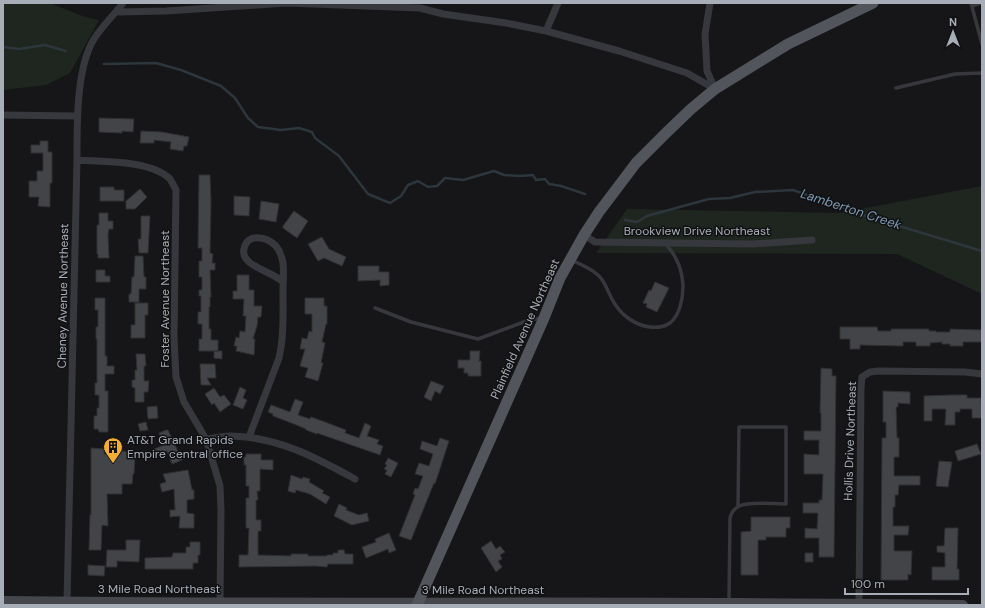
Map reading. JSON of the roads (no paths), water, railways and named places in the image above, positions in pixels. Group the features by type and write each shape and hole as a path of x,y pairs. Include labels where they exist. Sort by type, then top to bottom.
{"main road":[{"name":"Plainfield Avenue Northeast","path":"417,604 544,318 560,278 584,235 599,212 636,163 686,114 715,89 788,44 873,3"},
{"name":"3 Mile Road Northeast","path":"3,601 111,604 859,603 963,605"}],"street":[{"name":"Cheney Avenue Northeast","path":"67,602 77,160 76,116 85,60 93,40 123,3"},
{"path":"116,12 166,11 286,3 421,6 443,14 506,23 546,31 619,51 687,73 715,89"},
{"path":"546,31 558,3"},
{"path":"710,3 705,34 707,71 715,89"},
{"path":"3,115 76,116"},
{"name":"Foster Avenue Northeast","path":"77,160 135,164 161,172 171,180 176,190 174,338 176,377 184,402 206,439 220,486 220,603"},
{"name":"Brookview Drive Northeast","path":"584,235 595,242 753,244 812,240"},
{"path":"249,437 279,358 284,330 283,265 280,253 276,246 263,238 257,237 251,239 244,248 244,255 248,262 278,277 283,282"},
{"name":"Hollis Drive Northeast","path":"859,603 860,388 862,376 870,372 878,371 965,372 982,374"},
{"path":"206,439 229,436 249,437 276,442 314,458 355,480"}],"lane":[{"path":"982,7 981,3 971,5 982,44"},
{"path":"896,88 947,75 982,73"},
{"path":"570,259 587,267 597,274 604,282 616,307 628,318 644,326 660,327 668,324 676,316 682,301 683,289 681,268 666,243"},
{"path":"375,308 411,322 478,339 529,320 544,318"},
{"path":"729,603 730,518 733,511 738,506 746,504 786,504 786,427 739,427 738,506"}],"waterway":[{"name":"Lamberton Creek","path":"3,47 19,49 45,45 66,51"},
{"name":"Lamberton Creek","path":"104,64 156,63 181,70 221,86 235,98 248,118 258,127 281,130 299,128 312,132 315,138 339,156 368,194 390,203 401,196 408,185 418,181 428,187 437,186 445,178 463,180 494,171 504,175 533,175 536,180 545,179 549,184 561,186 585,194"},
{"name":"Lamberton Creek","path":"625,220 637,222 647,216 709,199 730,198 755,192 793,190 866,216 982,251"}],"place":[{"name":"AT&T Grand Rapids Empire central office","path":"113,464"}]}
